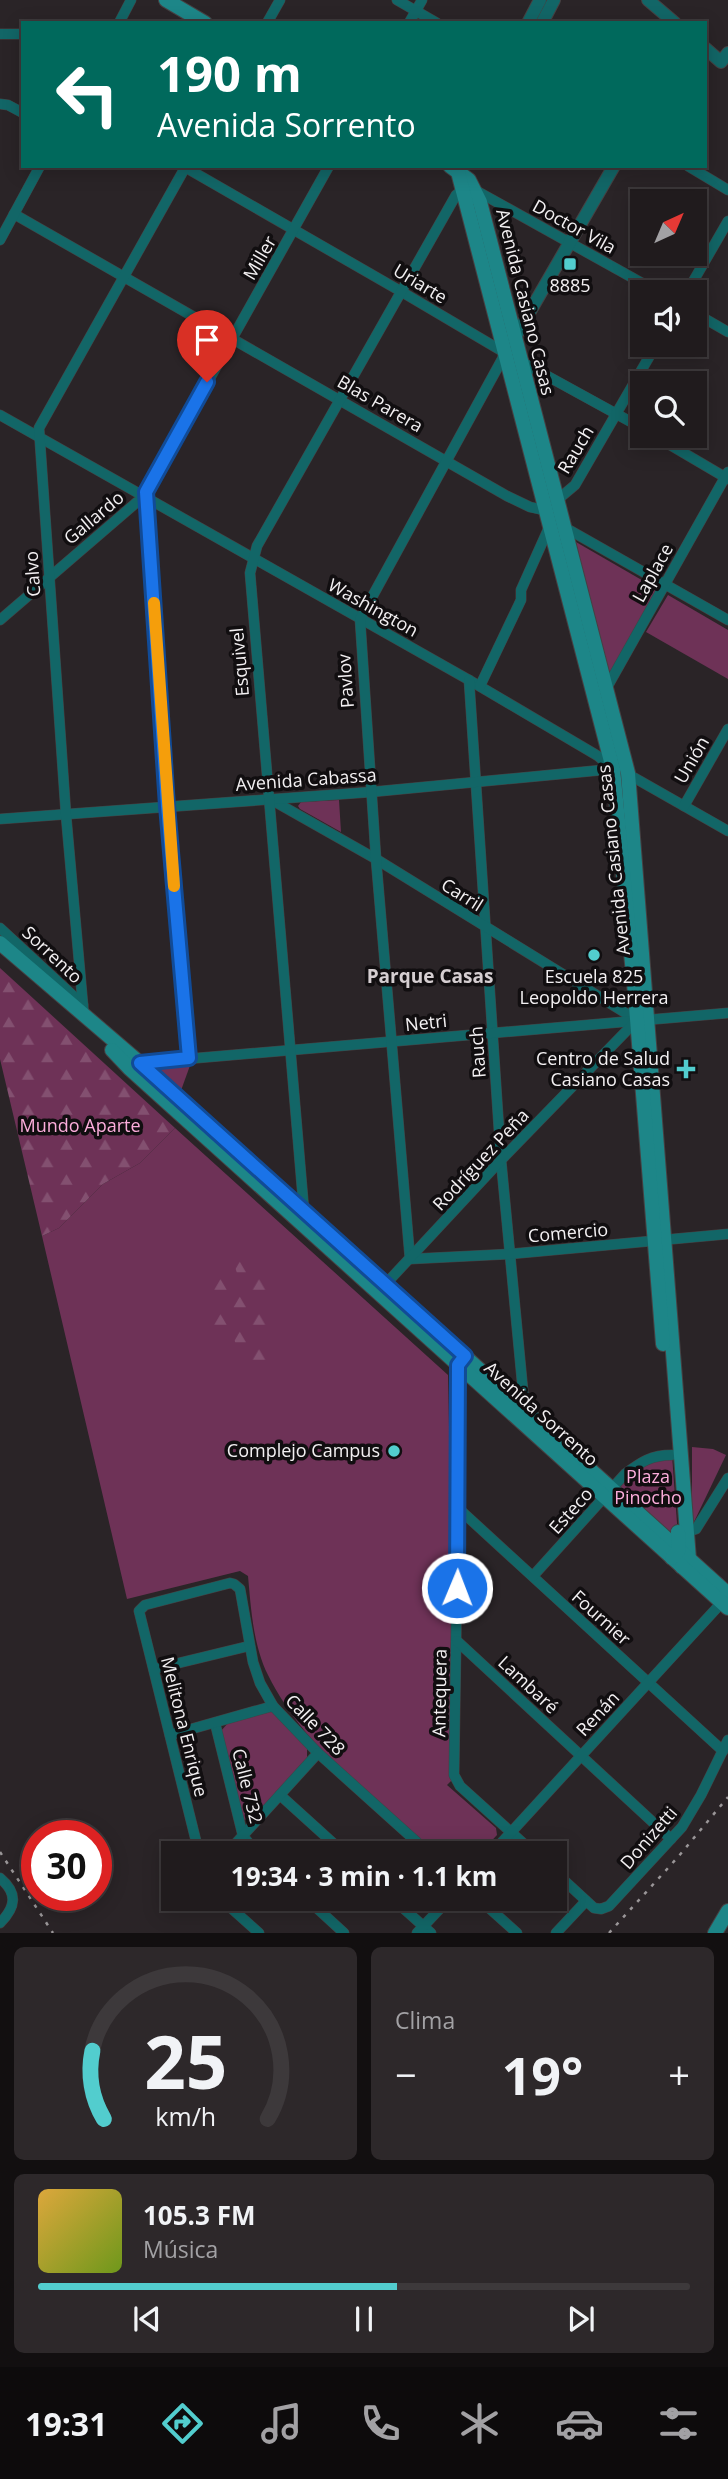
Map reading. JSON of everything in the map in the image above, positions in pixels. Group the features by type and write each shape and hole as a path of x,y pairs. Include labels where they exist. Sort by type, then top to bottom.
{"main road":[{"path":"166,0 202,21"},
{"name":"Avenida Casiano Casas","path":"459,168 469,190 520,360 553,515 620,771"},
{"name":"Avenida Casiano Casas","path":"469,190 505,354 606,689 620,771 643,1020 682,1534 681,1559"},
{"name":"Avenida Sorrento","path":"0,943 83,1011 134,1066 726,1600"},
{"name":"Avenida Casiano Casas","path":"660,1240 671,1455 682,1534"},
{"path":"715,1933 728,1911"}],"street":[{"path":"120,21 131,0"},
{"path":"268,21 280,0"},
{"path":"397,0 434,21"},
{"path":"410,21 422,0"},
{"path":"529,21 540,0"},
{"path":"543,21 554,0"},
{"path":"648,0 673,21"},
{"path":"0,34 21,34"},
{"path":"707,49 726,61"},
{"path":"0,104 21,112"},
{"path":"0,240 39,168"},
{"name":"Calvo","path":"83,1011 48,578 39,428 184,168"},
{"name":"Uriarte","path":"187,168 505,354 630,421"},
{"name":"Miller","path":"189,1058 167,806 146,492 329,168"},
{"path":"360,619 505,354 613,168"},
{"path":"691,168 728,190"},
{"name":"Doctor Vila","path":"469,190 637,280"},
{"name":"Esquivel","path":"301,1215 290,1049 250,573 257,546 456,195 469,190"},
{"name":"Blas Parera","path":"14,214 507,496 553,515 728,620"},
{"path":"694,280 728,221"},
{"path":"707,320 728,332"},
{"name":"Rauch","path":"480,686 521,600 520,590 553,515 575,485 649,357"},
{"name":"Washington","path":"0,415 480,686 620,771 728,831"},
{"path":"677,448 727,476"},
{"name":"Laplace","path":"606,689 727,476"},
{"name":"Gallardo","path":"0,620 137,502 147,499"},
{"name":"Pavlov","path":"360,619 376,859 410,1259"},
{"name":"Rauch","path":"468,680 501,1160 522,1415"},
{"name":"Unión","path":"684,806 728,729"},
{"name":"Avenida Cabassa","path":"0,819 620,771"},
{"name":"Carril","path":"270,799 376,859 486,928 643,1020"},
{"name":"Sorrento","path":"0,928 83,1011"},
{"name":"Netri","path":"134,1066 189,1058 728,1013"},
{"name":"Rodríguez Peña","path":"381,1288 501,1160 643,1020"},
{"name":"Comercio","path":"410,1259 510,1254 728,1234"},
{"name":"Antequera","path":"461,1360 454,1775 456,1781 511,1832"},
{"name":"Esteco","path":"533,1576 625,1474 655,1455 671,1455"},
{"path":"682,1534 696,1529 702,1522 728,1478"},
{"name":"Fournier","path":"458,1508 649,1682 726,1745"},
{"name":"Melitona Enrique","path":"196,1841 139,1614 145,1605 230,1584 237,1585"},
{"name":"Calle 728","path":"237,1585 241,1593 248,1646 260,1683 273,1706 318,1753 416,1841"},
{"name":"Renán","path":"503,1841 726,1600"},
{"name":"Lambaré","path":"457,1641 671,1839"},
{"path":"154,1669 248,1646"},
{"path":"170,1735 273,1706"},
{"name":"Calle 732","path":"215,1723 243,1836 247,1841"},
{"name":"Donizetti","path":"586,1900 594,1908 609,1906 682,1827 726,1745"},
{"path":"238,1841 318,1753"},
{"path":"279,1795 331,1841"},
{"path":"511,1832 521,1841"},
{"path":"0,1878 14,1895 14,1906 0,1923"},
{"path":"556,1933 586,1900 567,1883"},
{"path":"234,1911 259,1933"},
{"path":"320,1911 344,1933"},
{"path":"405,1911 424,1931 440,1911"},
{"path":"492,1911 517,1933"}],"green space":[{"path":"576,542 659,590 608,678"},
{"path":"668,595 728,630 728,679 646,632"},
{"path":"339,800 341,832 298,806 301,802"},
{"name":"Mundo Aparte","path":"0,968 175,1128 140,1163 103,1184 59,1228 42,1236 0,1059"},
{"path":"192,1060 179,1096 156,1070 160,1064"},
{"path":"175,1128 448,1375 453,1632 451,1781 447,1785 496,1828 497,1835 491,1841 420,1841 321,1749 283,1701 268,1675 259,1651 248,1576 240,1571 127,1599 42,1236 59,1228 103,1184 140,1163"},
{"path":"244,1250 250,1261 261,1264 270,1277 265,1286 270,1303 265,1344 270,1360 263,1372 251,1367 244,1360 234,1339 223,1334 207,1333 200,1324 203,1314 213,1312 198,1287 202,1280 211,1277 211,1268 218,1263 226,1264 241,1291 232,1252"},
{"path":"692,1447 713,1449 726,1455 692,1526"},
{"name":"Plaza Pinocho","path":"672,1455 679,1550 611,1489 625,1474"},
{"path":"274,1712 307,1748 307,1761 256,1814 244,1820 220,1732 229,1722"}],"railway":[{"path":"609,1933 728,1797"},
{"path":"0,1852 53,1933"}],"slow traffic":[{"path":"154,603 174,886"}],"place":[{"name":"8885","path":"570,264"},
{"name":"Escuela 825 Leopoldo Herrera","path":"594,955"},
{"name":"Centro de Salud Casiano Casas","path":"686,1069"},
{"name":"Complejo Campus","path":"394,1451"}],"district":[{"name":"Parque Casas","path":"430,976"}],"route":[{"path":"207,382 146,492 167,806 189,1058 140,1063 465,1356 458,1365 457,1588"}]}
